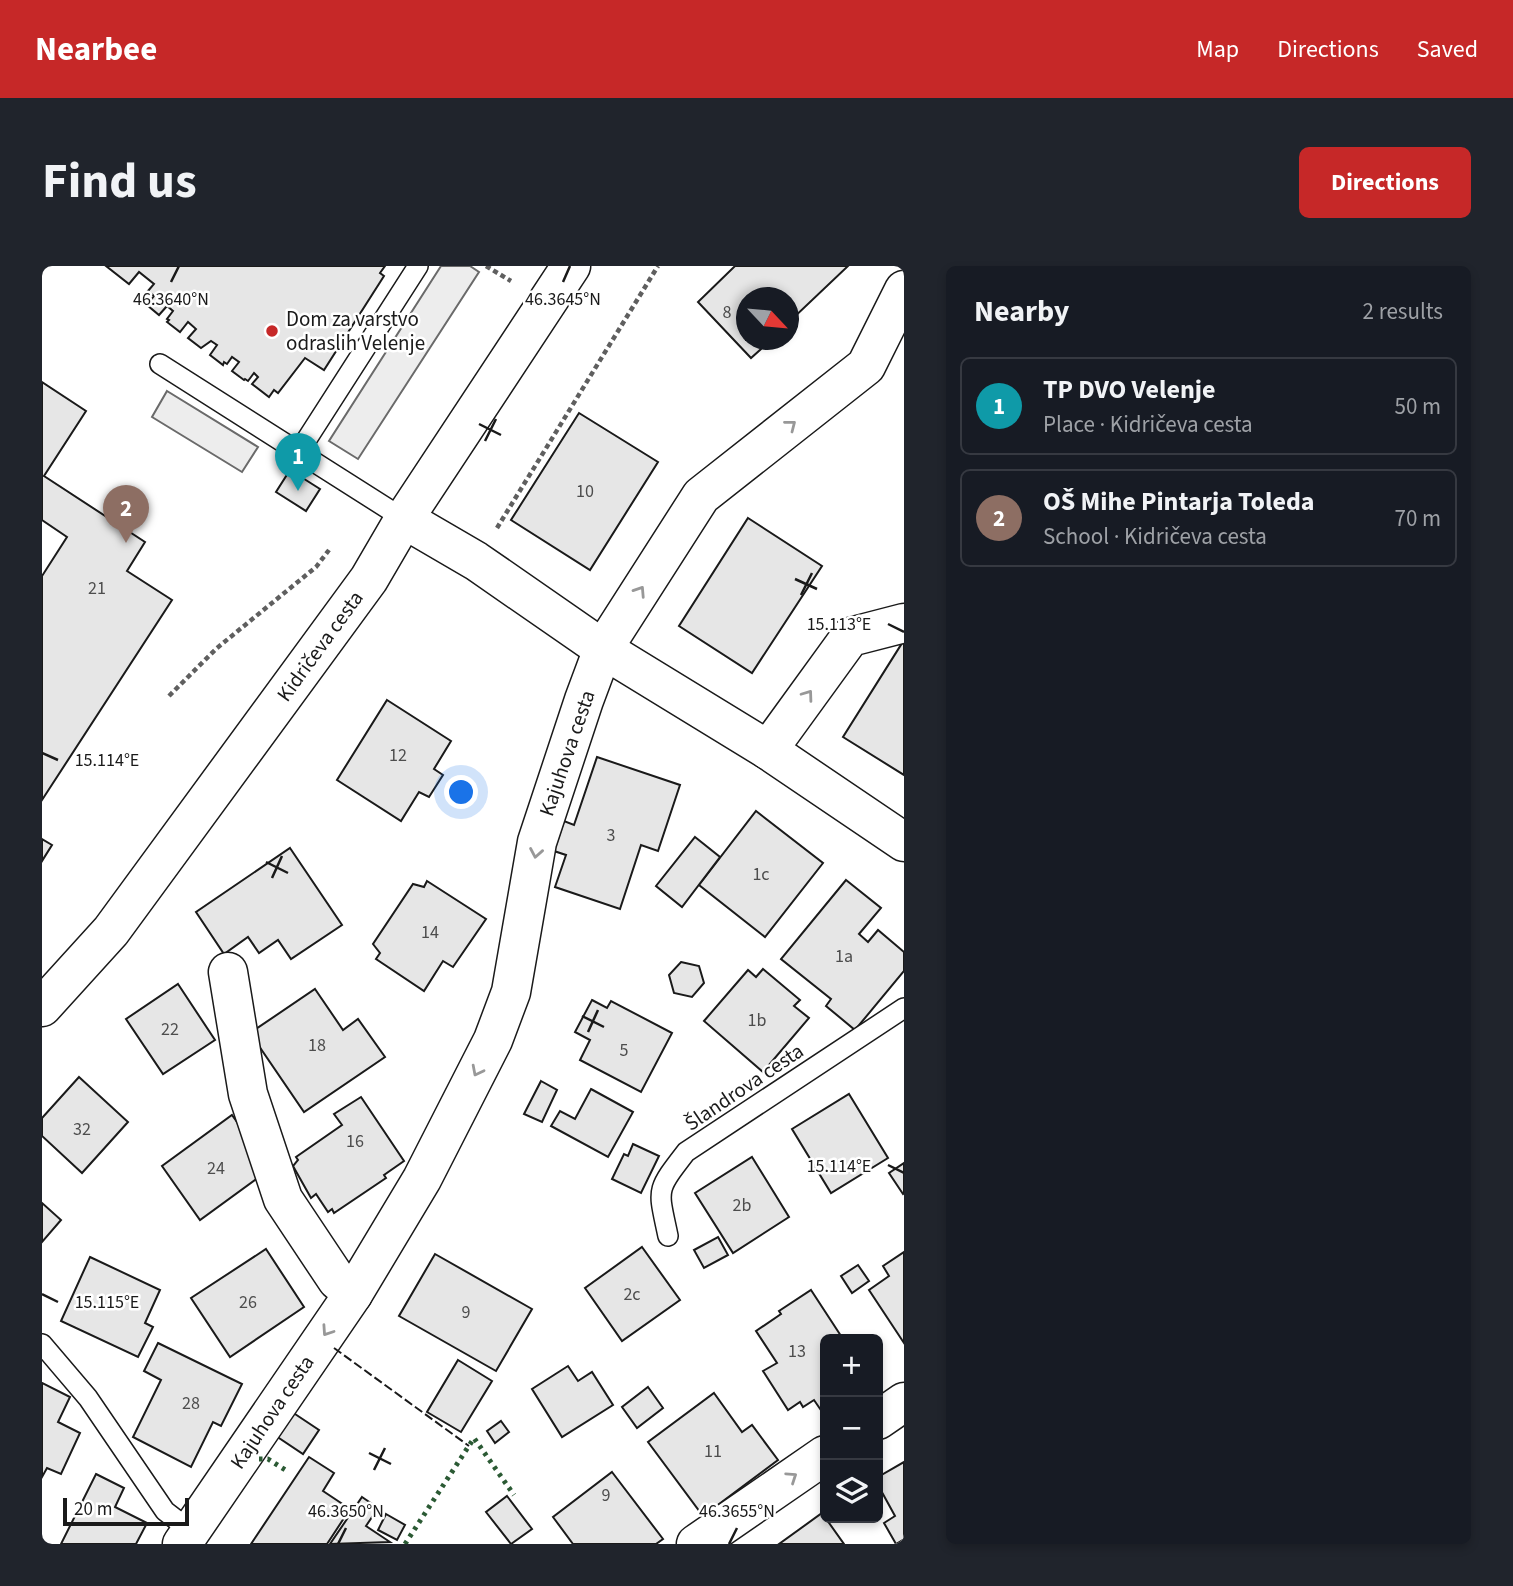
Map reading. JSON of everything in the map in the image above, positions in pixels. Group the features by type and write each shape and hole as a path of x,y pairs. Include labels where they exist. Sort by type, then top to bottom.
{"street":[{"name":"Kidričeva cesta","path":"42,1007 111,932 369,579 404,519 570,266"},
{"name":"Kajuhova cesta","path":"187,1537 353,1294 422,1180 493,1040 511,992 537,842 584,700 604,649 701,496 866,366 904,290"},
{"path":"404,519 476,562 604,649 768,750 904,842"},
{"path":"768,750 850,637 904,623"},
{"path":"228,972 248,1094 283,1199 337,1280 353,1294"},
{"path":"883,1417 904,1402"},
{"path":"695,1544 820,1458"}],"lane":[{"path":"298,453 418,266"},
{"path":"160,364 404,519"},
{"name":"Šlandrova cesta","path":"668,1236 659,1193 664,1180 686,1152 904,1008"},
{"name":"Kajuhova cesta","path":"42,1344 88,1398 165,1511 187,1537"}],"path":[{"path":"486,266 512,282"},
{"path":"476,562 658,266"},
{"path":"169,696 218,648 316,567 330,550"}],"shaded area":[{"path":"441,266 470,266 479,272 358,459 329,441"},
{"path":"167,391 258,447 242,472 152,417"}],"building":[{"name":"Dom za varstvo odraslih Velenje","path":"106,266 385,266 380,273 384,276 324,370 305,358 278,393 274,390 269,397 252,384 258,377 254,373 248,381 232,371 239,362 232,357 223,365 210,355 217,345 211,341 201,348 188,338 196,329 188,322 180,332 167,322 173,311 167,306 159,315 147,305 154,296 148,291 154,284 139,272 129,284"},
{"path":"735,266 848,266 799,313 799,287 736,287 736,342 698,302"},
{"path":"743,350 760,350 751,358"},
{"path":"42,382 86,411 44,476 145,542 127,571 172,600 42,800 42,576 67,537 42,520"},
{"path":"579,413 658,462 590,570 511,520"},
{"path":"290,470 320,489 306,511 276,492"},
{"path":"748,518 822,566 752,673 679,626"},
{"path":"904,640 904,775 843,737"},
{"path":"387,700 451,741 434,769 443,775 429,797 419,792 401,821 337,780"},
{"path":"597,757 680,785 658,851 641,845 620,909 555,887 566,855 554,851 564,821 574,825"},
{"path":"756,811 823,863 765,937 699,885"},
{"path":"695,837 720,857 682,907 656,886"},
{"path":"42,839 52,845 42,861"},
{"path":"290,848 342,925 291,959 278,940 259,953 248,937 224,954 196,912"},
{"path":"846,880 881,908 859,934 868,942 878,930 904,952 904,971 855,1030 826,1006 831,999 781,959"},
{"path":"427,881 486,919 453,967 443,961 424,991 376,959 380,953 373,944 413,884 424,887"},
{"path":"681,962 699,966 704,983 692,997 674,993 669,975"},
{"path":"763,969 800,1000 794,1006 809,1018 763,1072 704,1021 748,970 756,977"},
{"path":"178,984 215,1040 163,1074 126,1019"},
{"path":"315,989 343,1030 358,1019 385,1057 304,1112 250,1033"},
{"path":"592,1000 607,1008 611,1001 672,1033 641,1092 580,1060 590,1040 575,1032"},
{"path":"79,1077 128,1122 82,1173 42,1136 42,1118"},
{"path":"541,1081 557,1090 542,1122 524,1114"},
{"path":"591,1089 633,1112 608,1157 551,1126 560,1111 575,1119"},
{"path":"849,1094 888,1158 831,1193 792,1129"},
{"path":"361,1097 404,1161 384,1175 386,1178 334,1213 332,1209 328,1212 316,1194 311,1198 293,1166 298,1160 296,1157 342,1125 334,1114"},
{"path":"232,1115 270,1169 200,1220 162,1166"},
{"path":"633,1144 659,1156 641,1193 612,1179 624,1154 628,1156"},
{"path":"752,1157 789,1217 733,1253 695,1193"},
{"path":"904,1163 904,1193 903,1194 889,1173"},
{"path":"42,1203 61,1220 42,1242"},
{"path":"718,1237 728,1255 704,1268 694,1250"},
{"path":"642,1247 680,1300 622,1341 585,1288"},
{"path":"266,1249 304,1307 230,1357 191,1298"},
{"path":"904,1252 904,1343 869,1290 889,1276 883,1266"},
{"path":"435,1254 532,1309 496,1371 399,1316"},
{"path":"90,1257 160,1290 145,1323 153,1327 138,1357 61,1321"},
{"path":"858,1265 869,1281 852,1293 841,1276"},
{"path":"811,1290 840,1334 820,1334 820,1409 814,1400 803,1407 800,1402 788,1410 763,1371 777,1363 756,1331 781,1314 779,1311"},
{"path":"158,1343 242,1384 221,1426 213,1422 191,1467 133,1437 161,1380 144,1371"},
{"path":"458,1360 492,1381 461,1432 427,1412"},
{"path":"568,1366 578,1381 592,1372 613,1405 562,1437 532,1389"},
{"path":"42,1383 70,1397 58,1422 80,1433 61,1474 47,1468 42,1477"},
{"path":"648,1387 663,1408 637,1428 622,1407"},
{"path":"714,1393 742,1432 752,1425 778,1460 703,1516 648,1442"},
{"path":"292,1412 319,1430 303,1454 276,1436"},
{"path":"501,1421 509,1432 495,1443 487,1431"},
{"path":"309,1457 334,1473 323,1491 350,1509 327,1544 251,1544"},
{"path":"904,1462 904,1542 903,1540 896,1544 884,1523 895,1516 883,1494 883,1474"},
{"path":"612,1472 663,1539 656,1544 573,1544 553,1517"},
{"path":"96,1474 124,1488 115,1507 147,1523 136,1544 61,1544"},
{"path":"507,1496 532,1529 511,1544 486,1512"},
{"path":"362,1497 378,1508 366,1526 390,1542 330,1544"},
{"path":"386,1514 405,1525 397,1540 378,1530"},
{"path":"820,1514 820,1523 829,1523 844,1544 779,1544"}],"hedge":[{"path":"405,1544 474,1438 514,1495"},
{"path":"259,1459 268,1459 287,1471"}],"fence":[{"path":"334,1348 469,1446"}],"place":[{"name":"Dom za varstvo odraslih Velenje","path":"272,331"},
{"name":"TP DVO Velenje","path":"298,491"},
{"name":"OŠ Mihe Pintarja Toleda","path":"126,543"}]}
